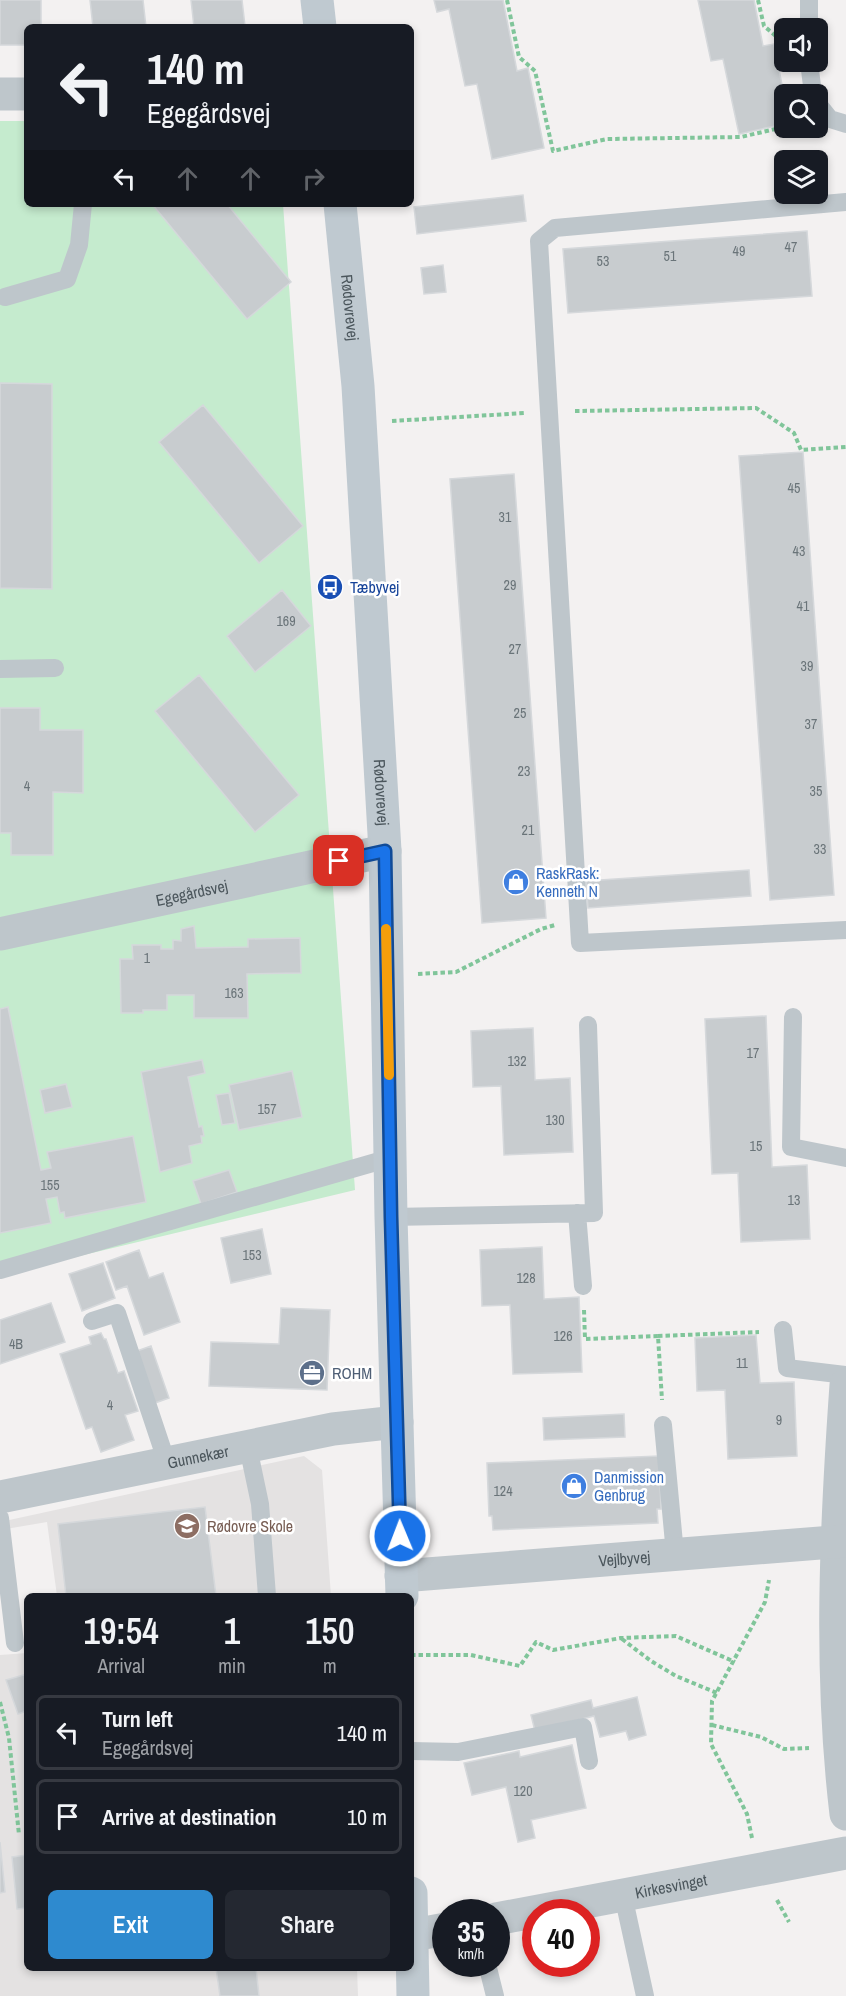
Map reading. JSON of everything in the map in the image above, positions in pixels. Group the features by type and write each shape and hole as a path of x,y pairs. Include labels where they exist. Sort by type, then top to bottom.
{"street":[{"path":"317,0 320,24"},
{"path":"0,94 24,94"},
{"name":"Rødovrevej","path":"340,207 361,423 385,851 391,1217 401,1586"},
{"name":"Egegårdsvej","path":"0,934 385,851"},
{"path":"846,1385 836,1666 846,1814"},
{"name":"Gunnekær","path":"0,1497 333,1429 398,1422"},
{"name":"Vejlbyvej","path":"401,1586 675,1554 841,1541"},
{"name":"Kirkesvinget","path":"510,1916 846,1853"},
{"path":"414,1935 432,1932"},
{"path":"413,1971 413,1996"}],"lane":[{"path":"808,0 809,18"},
{"path":"828,116 846,124"},
{"path":"846,202 555,228 539,241 580,943 846,930"},
{"path":"5,297 67,279 79,245 83,207"},
{"path":"0,669 56,668"},
{"path":"793,1017 791,1147 846,1158"},
{"path":"391,1217 594,1213 588,1025"},
{"path":"0,1270 390,1158"},
{"path":"577,1213 583,1286"},
{"path":"92,1321 117,1314 167,1463"},
{"path":"783,1330 787,1368 846,1375"},
{"path":"663,1425 675,1554"},
{"path":"248,1447 260,1504 267,1593"},
{"path":"0,1518 15,1643"},
{"path":"414,1751 458,1752 583,1727 590,1761"},
{"path":"623,1895 645,1996"},
{"path":"490,1977 495,1996"}],"path":[{"path":"507,0 519,57 535,71 553,151 607,139 741,137 774,129"},
{"path":"758,0 764,26 774,34"},
{"path":"361,423 550,412 756,408 794,433 801,450 846,447"},
{"path":"386,976 456,972 541,929 579,918"},
{"path":"583,1286 585,1339 783,1330"},
{"path":"658,1336 663,1425"},
{"path":"759,1869 747,1814 711,1744 712,1701 735,1662 765,1602 774,1547"},
{"path":"414,1655 471,1655 520,1666 536,1642 553,1650 621,1638 676,1636 735,1662"},
{"path":"621,1638 651,1661 676,1676 717,1693"},
{"path":"0,1702 9,1738 19,1835"},
{"path":"712,1725 761,1737 784,1749 843,1747"}],"shaded area":[{"name":"Rødovre Skole","path":"304,1456 322,1470 331,1593 57,1593 47,1522 0,1530 0,1522"},
{"path":"24,1653 24,1971 357,1971 358,1996 0,1996 0,1655"}],"green space":[{"path":"0,121 24,121 24,207 283,207 355,1190 0,1275"}],"building":[{"path":"0,0 41,0 41,24 24,24 24,45 0,45"},
{"path":"90,0 143,0 146,24 93,24"},
{"path":"191,0 242,0 245,24 194,24"},
{"path":"434,0 503,0 517,71 528,68 544,148 492,159 477,84 465,86 449,9 437,12"},
{"path":"698,0 754,0 763,46 774,44 774,72 779,72 782,84 774,84 774,126 739,134 723,59 711,61"},
{"path":"523,195 526,221 417,234 414,207"},
{"path":"154,207 229,207 291,282 247,319"},
{"path":"807,231 812,296 568,313 563,249"},
{"path":"443,265 446,292 424,294 421,268"},
{"path":"0,383 52,384 52,589 0,588"},
{"path":"203,405 303,526 259,563 159,442"},
{"path":"803,452 834,895 770,900 739,456"},
{"path":"514,474 546,918 482,923 450,479"},
{"path":"282,590 311,626 255,672 227,636"},
{"path":"199,675 299,795 255,832 155,711"},
{"path":"0,708 40,708 40,730 83,730 83,793 53,792 53,855 11,855 11,833 0,833"},
{"path":"749,870 751,896 588,908 586,881"},
{"path":"194,926 196,948 248,947 248,939 300,938 301,973 247,974 248,1018 194,1018 194,995 167,995 167,1010 121,1013 120,959 133,959 132,945 161,945 161,949 173,949 173,940 181,941 181,929"},
{"path":"8,1007 41,1170 51,1168 47,1152 133,1136 146,1202 65,1218 64,1212 60,1213 57,1197 46,1199 51,1223 0,1233 0,1009"},
{"path":"766,1016 772,1167 807,1165 810,1239 741,1242 738,1173 712,1174 705,1019"},
{"path":"533,1028 535,1080 570,1078 573,1152 504,1155 501,1086 473,1087 471,1031"},
{"path":"202,1060 205,1073 188,1077 199,1127 202,1126 204,1136 201,1136 202,1143 189,1146 192,1163 160,1172 141,1072"},
{"path":"292,1071 302,1117 239,1130 229,1085"},
{"path":"66,1084 72,1107 45,1113 40,1090"},
{"path":"229,1093 235,1123 222,1125 216,1095"},
{"path":"229,1170 237,1192 201,1204 193,1181"},
{"path":"262,1229 271,1274 231,1283 221,1238"},
{"path":"542,1247 544,1299 579,1297 582,1372 513,1374 510,1305 482,1306 480,1250"},
{"path":"139,1250 149,1278 163,1273 180,1322 144,1335 127,1286 116,1290 106,1262"},
{"path":"103,1263 115,1298 82,1311 69,1274"},
{"path":"51,1303 65,1342 0,1364 0,1320"},
{"path":"281,1308 330,1310 327,1390 209,1386 211,1342 279,1344"},
{"path":"101,1333 106,1339 118,1373 124,1371 138,1411 125,1415 134,1440 101,1452 92,1427 86,1429 60,1354 91,1344 89,1337"},
{"path":"756,1335 760,1383 794,1382 797,1456 728,1459 725,1390 697,1391 695,1338"},
{"path":"151,1346 169,1398 155,1403 137,1351"},
{"path":"624,1414 625,1437 544,1440 543,1418"},
{"name":"Danmission Genbrug","path":"659,1456 661,1509 657,1509 658,1523 493,1530 492,1516 489,1516 487,1463"},
{"path":"205,1507 216,1593 66,1593 58,1524"},
{"path":"24,1675 24,1712 18,1714 6,1680"},
{"path":"637,1697 646,1735 629,1740 626,1731 600,1737 594,1716 535,1731 531,1715 591,1700 593,1708"},
{"path":"572,1745 586,1808 531,1820 535,1838 518,1842 506,1787 472,1795 464,1763 519,1751 520,1757"},
{"path":"0,1842 5,1892 0,1893"},
{"path":"24,1855 24,1908 17,1909 12,1857"},
{"path":"216,1971 256,1971 259,1996 220,1996"}],"slow traffic":[{"path":"386,929 389,1075"}],"place":[{"name":"Tæbyvej","path":"330,587"},
{"name":"RaskRask: Kenneth N","path":"516,882"},
{"name":"ROHM","path":"312,1373"},
{"name":"Danmission Genbrug","path":"574,1486"},
{"name":"Rødovre Skole","path":"187,1526"}],"route":[{"path":"339,861 385,851 391,1217 400,1536"}]}
